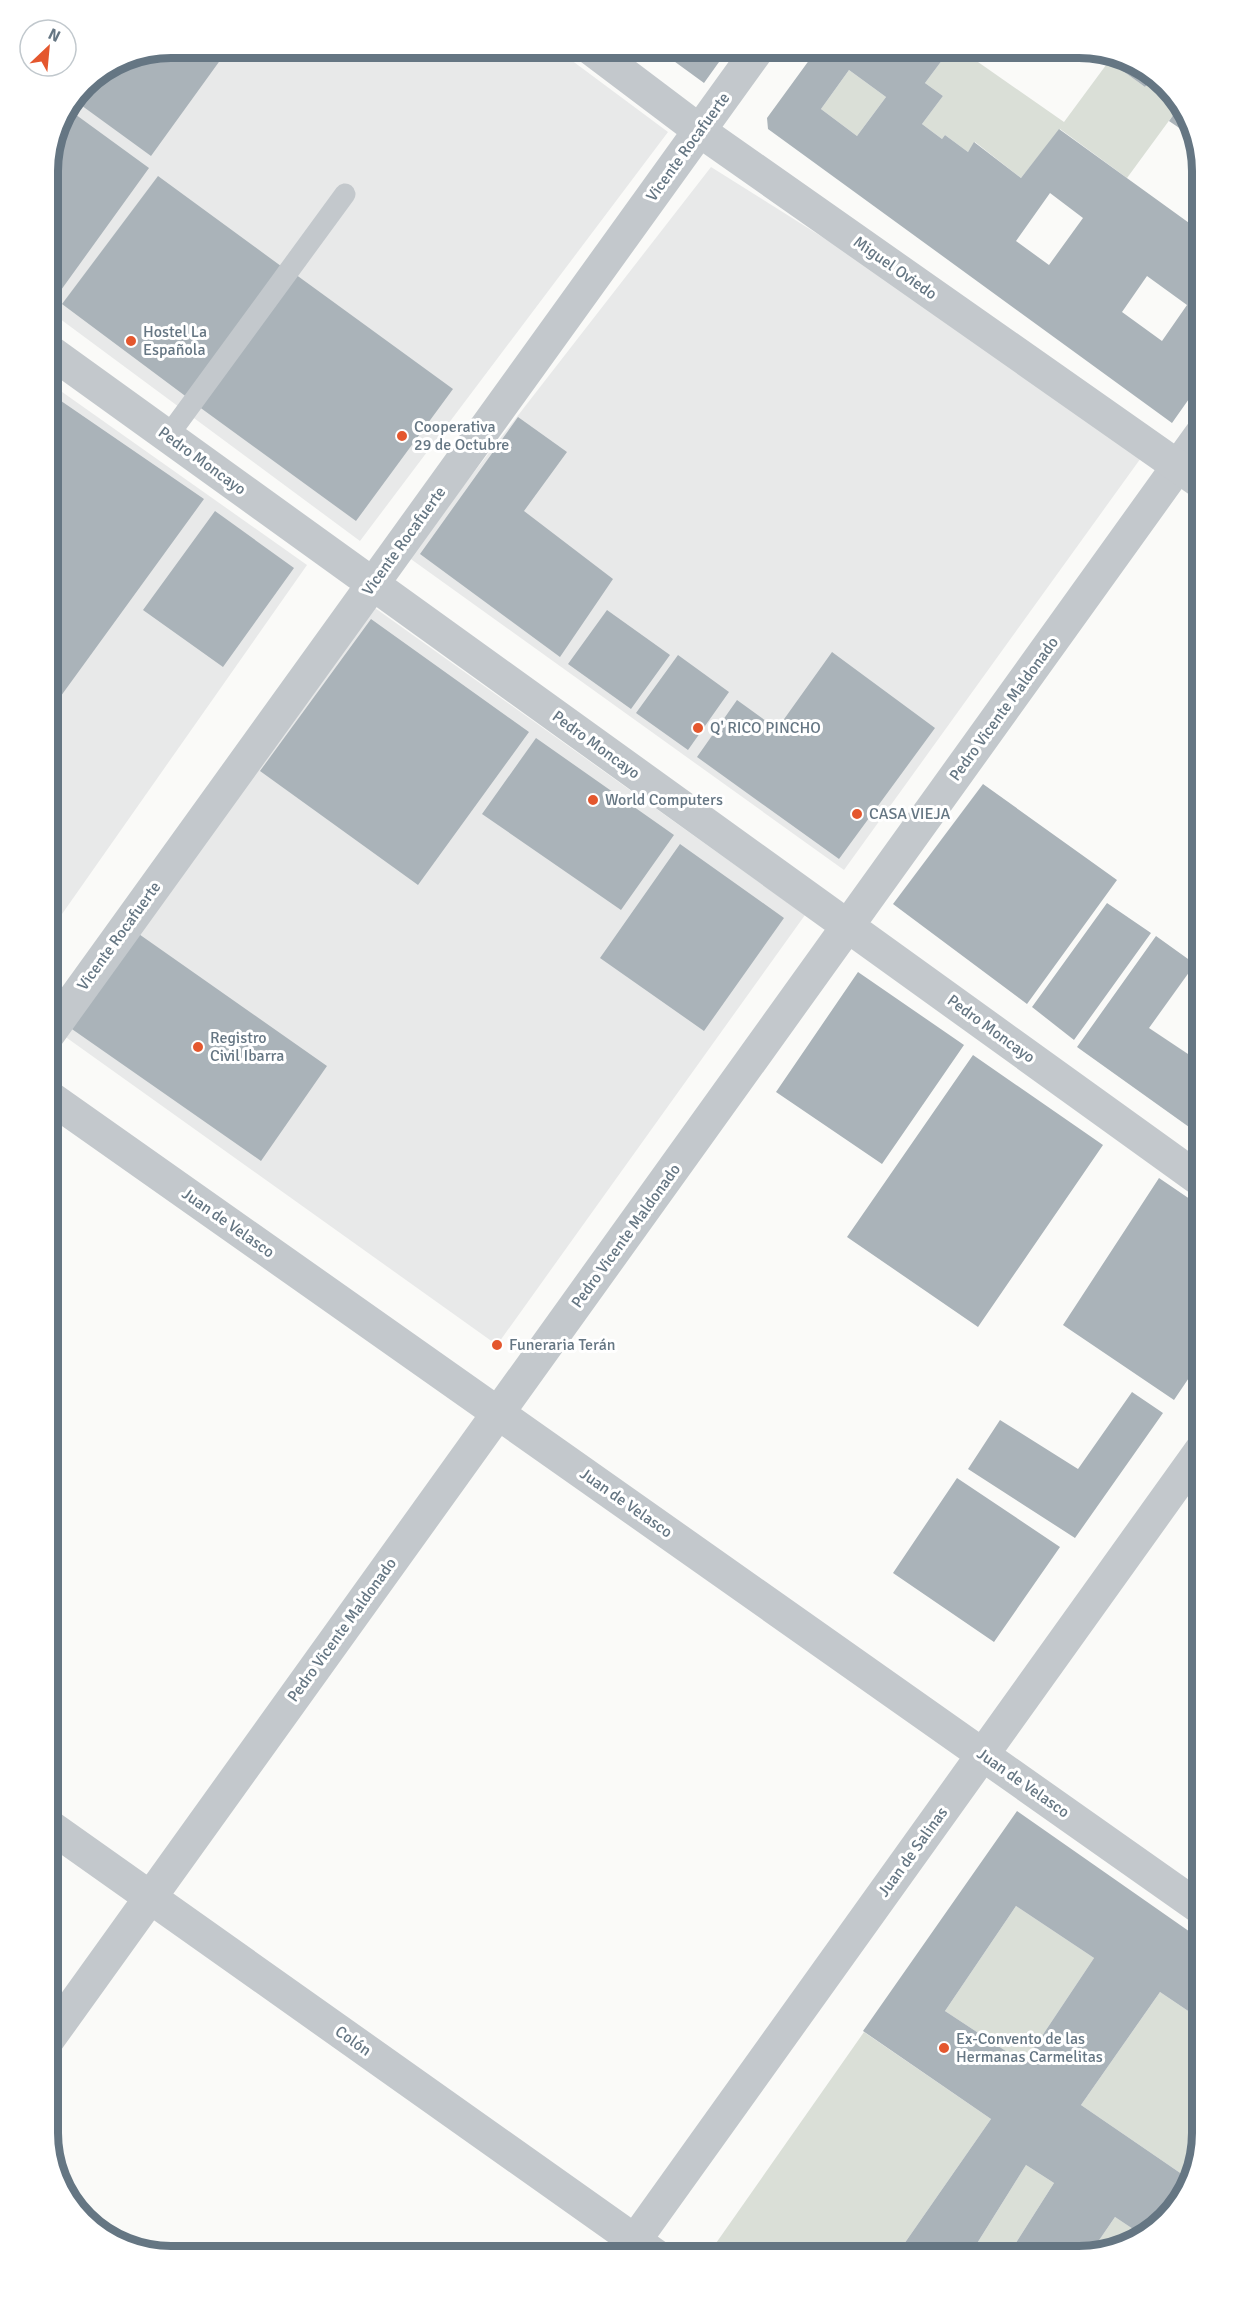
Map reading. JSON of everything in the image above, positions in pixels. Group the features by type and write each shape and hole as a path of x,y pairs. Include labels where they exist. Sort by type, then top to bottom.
{"street":[{"name":"Miguel Oviedo","path":"605,59 700,131 1190,475"},
{"name":"Vicente Rocafuerte","path":"59,1020 751,59"},
{"name":"Pedro Moncayo","path":"59,358 1192,1174"},
{"name":"Pedro Vicente Maldonado","path":"58,2026 848,926 1190,475"},
{"name":"Juan de Velasco","path":"59,1103 1192,1902"},
{"name":"Juan de Salinas","path":"643,2246 983,1755 1192,1462"},
{"name":"Colón","path":"58,1832 631,2246"}],"lane":[{"path":"168,436 345,194"}],"shaded area":[{"path":"164,59 570,59 668,132 360,541 59,318 59,164 62,143 70,122 82,103 97,87 122,70"},
{"path":"943,59 974,59 1064,122 1108,63 1114,64 1145,87 1148,83 1175,112 1127,178 1060,129 1021,178 975,142 968,152 945,135 942,139 922,124 943,96 925,83"},
{"path":"849,70 886,97 857,136 821,109"},
{"path":"711,167 1151,444 844,870 408,557"},
{"path":"59,390 307,565 59,919"},
{"path":"368,603 805,915 497,1345 60,1033"},
{"path":"1016,1906 1094,1958 1024,2063 945,2011"},
{"path":"1160,1992 1192,2014 1192,2148 1184,2175 1081,2105"},
{"path":"864,2032 991,2119 903,2246 714,2246"},
{"path":"1026,2165 1054,2183 1014,2246 976,2245"},
{"path":"1115,2217 1136,2231 1122,2238 1095,2246"}],"building":[{"path":"164,59 221,59 151,156 81,105 82,103 109,78 135,65"},
{"path":"671,59 721,59 704,83"},
{"path":"810,59 943,59 925,83 943,96 922,124 942,139 945,135 968,152 974,142 1021,178 1059,129 1192,225 1192,395 1172,423 768,129 767,118","holes":["849,70 886,97 857,136 821,109","1050,193 1083,218 1049,265 1016,241","1147,276 1187,305 1162,341 1122,312"]},
{"path":"1114,64 1142,78 1148,83 1145,87"},
{"path":"1175,112 1185,132 1169,121"},
{"path":"75,114 149,168 59,293 59,164 62,143"},
{"path":"158,176 285,269 188,398 62,304"},
{"path":"295,274 453,389 356,521 198,406"},
{"path":"59,399 204,499 59,699"},
{"path":"518,417 567,452 524,511 613,579 560,657 420,554"},
{"path":"215,511 294,568 223,667 143,610"},
{"path":"607,610 670,655 631,709 568,664"},
{"path":"371,619 529,732 418,885 260,771"},
{"path":"832,652 935,728 839,859 697,757 737,700 777,729"},
{"path":"678,655 729,692 688,750 636,713"},
{"path":"536,738 674,835 621,910 482,814"},
{"path":"983,784 1117,880 1027,1004 893,904"},
{"path":"680,844 784,918 704,1031 600,958"},
{"path":"1107,903 1151,933 1074,1040 1032,1007"},
{"name":"Registro Civil Ibarra","path":"136,932 327,1066 261,1161 69,1027"},
{"path":"1156,936 1192,962 1192,968 1149,1028 1192,1057 1192,1129 1077,1047"},
{"path":"858,972 964,1045 882,1164 776,1092"},
{"path":"973,1055 1103,1145 978,1327 847,1237"},
{"path":"1159,1178 1192,1200 1192,1373 1174,1400 1063,1325"},
{"path":"1132,1392 1163,1413 1075,1538 968,1469 1000,1420 1078,1469"},
{"path":"957,1478 1060,1547 994,1642 893,1573"},
{"name":"Ex-Convento de las Hermanas Carmelitas","path":"1017,1811 1192,1933 1192,2014 1160,1992 1081,2105 1184,2175 1164,2208 1136,2231 1115,2217 1095,2246 1014,2246 1054,2183 1026,2165 976,2245 978,2246 903,2246 991,2119 863,2031","holes":["1016,1906 1094,1958 1024,2063 945,2011"]}],"place":[{"name":"Hostel La Española","path":"131,341"},
{"name":"Cooperativa 29 de Octubre","path":"402,436"},
{"name":"Q' RICO PINCHO","path":"698,728"},
{"name":"World Computers","path":"593,800"},
{"name":"CASA VIEJA","path":"857,814"},
{"name":"Registro Civil Ibarra","path":"198,1047"},
{"name":"Funeraria Terán","path":"497,1345"},
{"name":"Ex-Convento de las Hermanas Carmelitas","path":"944,2048"}]}
